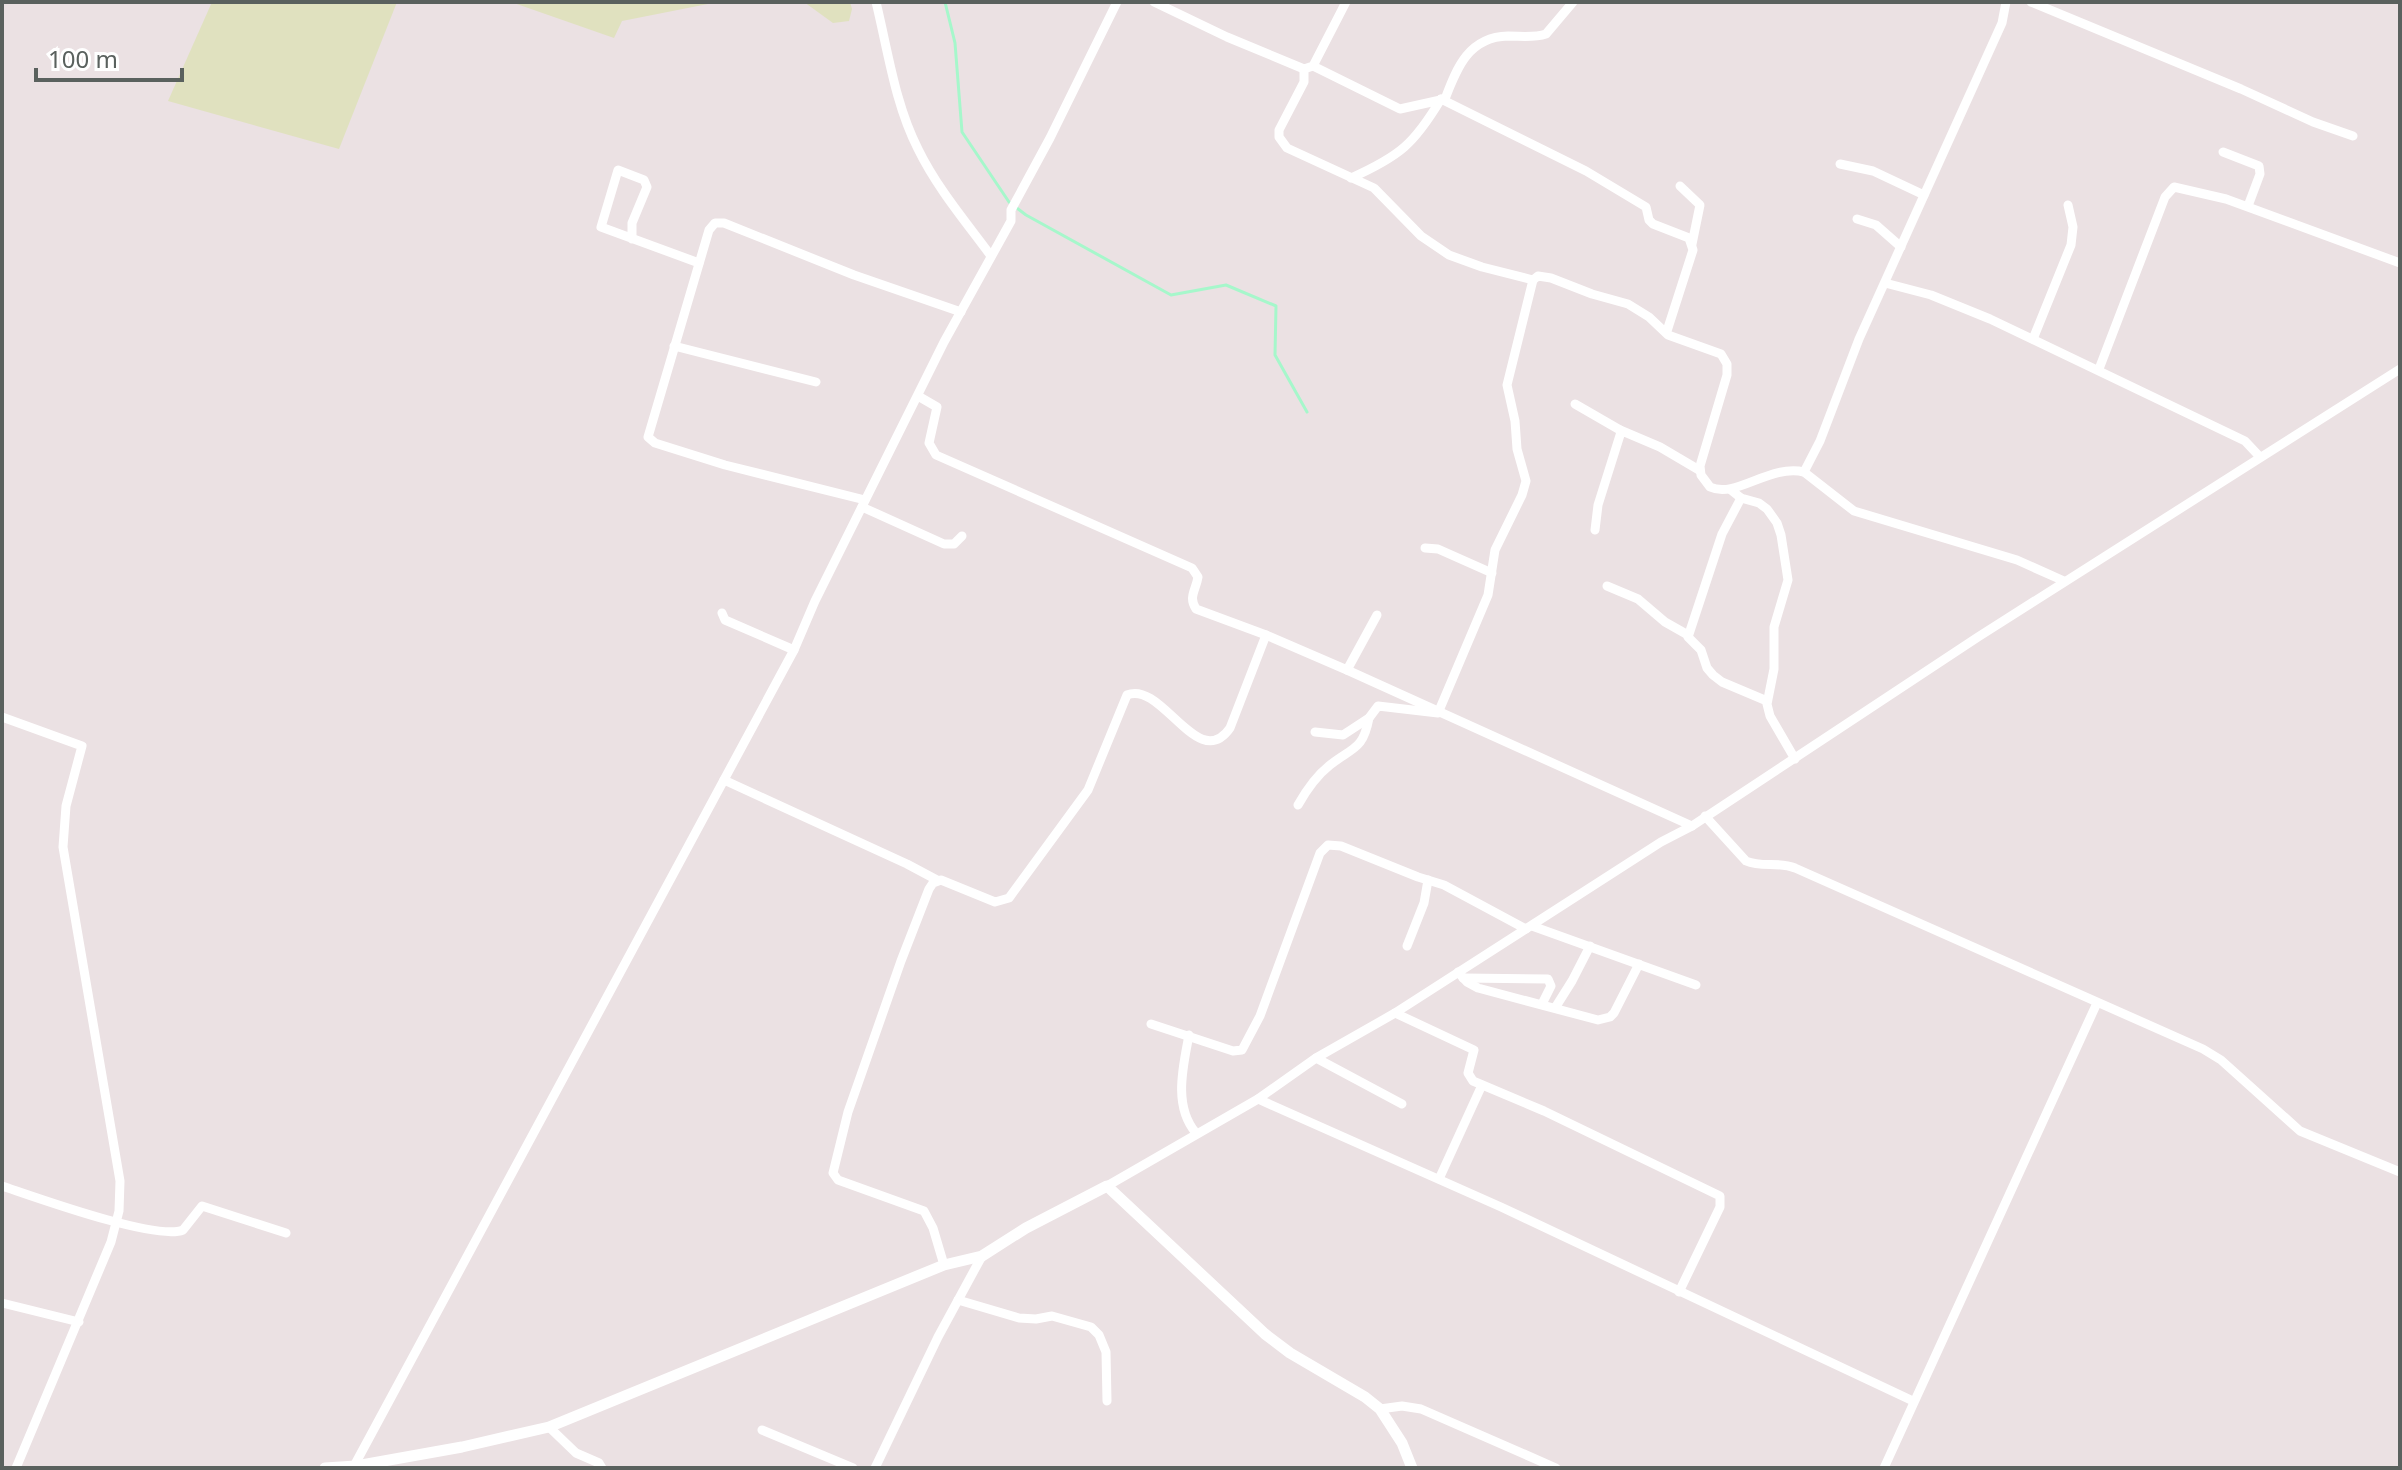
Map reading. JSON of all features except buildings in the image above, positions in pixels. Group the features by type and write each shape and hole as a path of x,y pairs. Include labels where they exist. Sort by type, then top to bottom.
{"street":[{"path":"876,2 900,101 919,151 941,189 991,256"},
{"path":"355,1467 794,650 918,396 1011,221 1011,210 1117,2"},
{"path":"1154,2 1215,31 1309,67 1393,107 1406,109 1430,100 1443,99 1604,181 1646,207 1651,222 1686,236 1692,244"},
{"path":"1346,2 1309,67 1279,130 1279,137 1287,148 1374,188 1421,236 1449,255 1533,280"},
{"path":"1351,178 1407,147 1443,99 1457,68 1477,45 1500,37 1546,34 1573,2"},
{"path":"1804,472 1820,441 1859,339 2002,23 2006,2"},
{"path":"2031,2 2313,122 2353,136"},
{"path":"2223,152 2259,166 2260,174 2248,206"},
{"path":"1840,164 1873,171 1924,195"},
{"path":"632,239 632,223 647,187 644,180 618,170 601,227 632,239 699,263"},
{"path":"1667,331 1691,257 1700,205 1680,186"},
{"path":"2099,369 2170,189 2178,187 2248,206 2400,263"},
{"path":"2033,339 2071,245 2073,227 2068,205"},
{"path":"1857,219 1876,225 1901,247"},
{"path":"961,312 854,275 724,223 715,223 709,230 648,431 651,441 864,504 944,544 954,544 962,536"},
{"path":"1438,713 1488,595 1495,550 1526,481 1517,449 1507,385 1533,280 1544,276 1592,294 1619,300 1649,317 1668,335 1721,354 1727,364 1727,375 1699,470"},
{"path":"1885,283 1964,307 2099,369 2245,441 2260,457"},
{"path":"674,346 816,382"},
{"path":"325,1468 355,1467 549,1427 944,1265 982,1256 1026,1228 1107,1186 1258,1099 1316,1058 1460,975 1529,927 1661,842 1692,826 2064,581 2399,371"},
{"path":"918,396 937,407 929,443 936,455 1192,568 1198,577 1191,602 1196,609 1347,670 1692,826"},
{"path":"1575,404 1699,470 1715,490 1731,490 1775,472 1804,472 1854,511 2017,560 2064,581"},
{"path":"1595,530 1598,505 1620,430"},
{"path":"1731,490 1741,498 1759,503 1773,515 1781,535 1788,569 1786,591 1773,636 1774,669 1767,701 1770,716 1795,759"},
{"path":"1688,635 1722,534 1741,498"},
{"path":"1425,548 1438,549 1492,573"},
{"path":"1607,586 1638,599 1665,622 1688,635 1701,650 1707,668 1722,682 1767,701"},
{"path":"722,613 725,620 794,650"},
{"path":"1347,670 1377,615"},
{"path":"724,780 937,880 995,902 1009,898 1088,790 1127,695 1134,692 1147,695 1194,735 1209,741 1224,737 1266,635"},
{"path":"1315,732 1343,735 1369,718 1378,706 1438,713"},
{"path":"2,717 82,746 66,806 63,847 120,1181 117,1223 79,1322 16,1468"},
{"path":"1298,805 1320,773 1357,747 1365,737 1369,718"},
{"path":"1705,816 1746,861 1763,865 1784,864 1795,868 2213,1054 2300,1131 2400,1172"},
{"path":"1151,1024 1233,1051 1246,1046 1320,853 1328,845 1341,846 1444,885 1529,927 1696,985"},
{"path":"937,880 929,889 897,972 848,1112 833,1173 838,1180 924,1211 933,1228 944,1265"},
{"path":"1407,946 1424,903 1428,880"},
{"path":"1555,1008 1590,946"},
{"path":"1460,975 1478,988 1598,1020 1610,1017 1639,964"},
{"path":"1460,975 1548,979 1551,986 1542,1004"},
{"path":"1884,1468 2097,1003"},
{"path":"1395,1013 1474,1050 1469,1078 1720,1196 1720,1207 1679,1292"},
{"path":"1189,1035 1182,1091 1186,1115 1196,1133"},
{"path":"1316,1058 1402,1104"},
{"path":"1439,1179 1482,1085"},
{"path":"1258,1099 1439,1179 1913,1401"},
{"path":"2,1186 117,1223 178,1232 188,1225 202,1206 286,1233"},
{"path":"1107,1186 1265,1334 1380,1409 1402,1443 1412,1468"},
{"path":"875,1468 912,1388 982,1256"},
{"path":"958,1300 1019,1318 1052,1316 1091,1327 1099,1335 1106,1352 1107,1401"},
{"path":"2,1303 79,1322"},
{"path":"1380,1409 1402,1406 1421,1409 1556,1468"},
{"path":"549,1427 576,1453 599,1463 602,1468"},
{"path":"762,1430 853,1468"}],"green space":[{"path":"212,2 397,2 339,149 168,101"},
{"path":"511,2 718,2 622,21 614,38"},
{"path":"804,2 850,2 849,21 833,23"}],"waterway":[{"path":"945,2 955,43 962,132 1009,202 1026,215 1171,295 1226,285 1276,306 1275,355 1307,412"}]}
